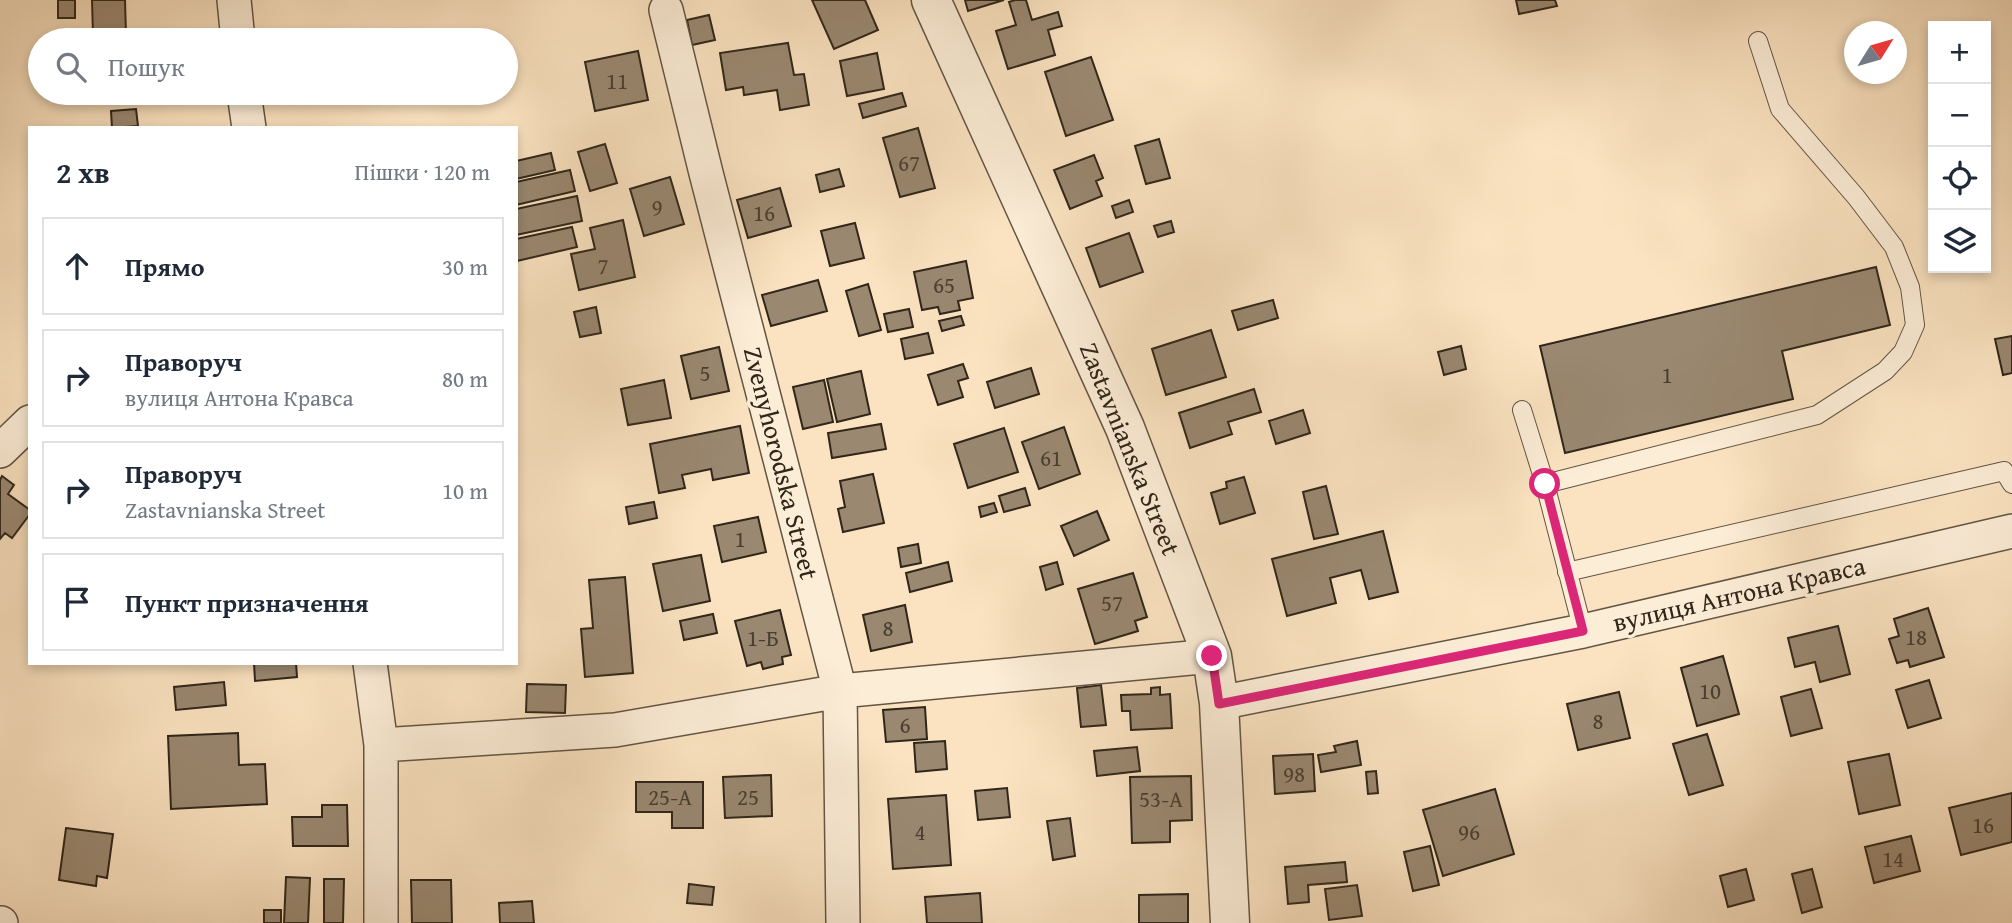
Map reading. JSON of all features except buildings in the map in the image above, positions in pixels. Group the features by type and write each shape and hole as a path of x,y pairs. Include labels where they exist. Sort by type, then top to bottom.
{"street":[{"path":"234,0 237,28"},
{"name":"Zastavnianska Street","path":"931,0 1125,428 1212,656 1219,704 1230,923"},
{"name":"Zvenyhorodska Street","path":"666,10 840,691 843,923"},
{"path":"245,105 248,126"},
{"path":"0,451 28,424"},
{"name":"вулиця Антона Кравса","path":"1219,704 1583,631 2012,531"},
{"path":"381,745 615,730 840,691 1212,656"},
{"path":"370,665 381,745 381,923"}],"lane":[{"path":"1545,484 1817,415 1885,370 1903,352 1914,325 1910,287 1894,247 1856,197 1780,109 1758,41"},
{"path":"1522,410 1545,484 1583,631"},
{"path":"1567,572 2004,471 2012,484"}],"route":[{"path":"1212,656 1219,704 1583,631 1545,484"}]}
